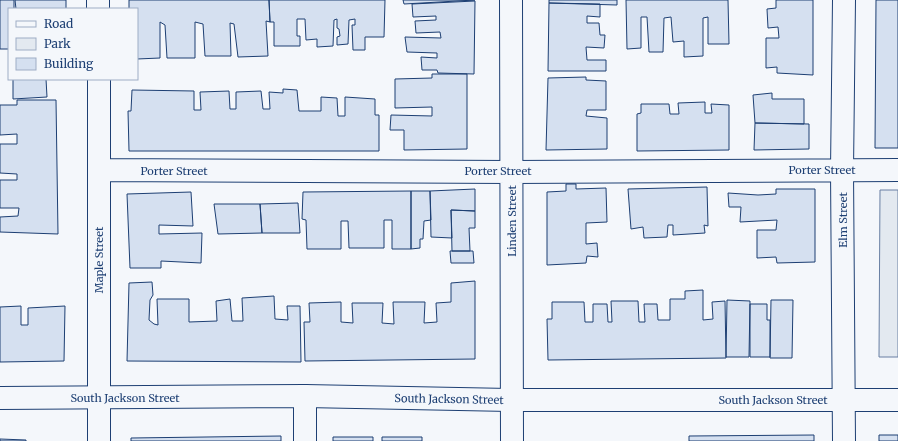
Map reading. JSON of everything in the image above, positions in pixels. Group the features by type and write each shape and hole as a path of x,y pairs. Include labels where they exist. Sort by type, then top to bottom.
{"street":[{"name":"Linden Street","path":"511,0 512,441"},
{"name":"Elm Street","path":"844,0 842,170 844,441"},
{"name":"Maple Street","path":"99,80 99,441"},
{"name":"Porter Street","path":"99,170 512,172 898,170"},
{"name":"South Jackson Street","path":"0,398 305,396 512,400 898,400"},
{"path":"305,396 305,441"}],"green space":[{"path":"880,190 898,190 898,357 879,357"}],"building":[{"path":"0,0 14,0 14,8 8,8 8,49 0,49"},
{"path":"15,0 66,0 66,8 16,8"},
{"path":"129,0 269,0 270,22 266,21 268,56 238,57 234,24 230,23 231,56 205,56 203,24 195,22 195,58 167,58 165,25 160,22 160,58 138,59 138,8 129,8"},
{"path":"269,0 385,0 384,37 365,37 365,50 353,50 352,25 355,25 355,19 349,20 348,44 337,45 337,37 340,36 339,29 337,28 337,19 334,20 333,46 317,47 317,39 306,40 305,19 297,19 297,36 300,36 300,46 274,46 274,22 270,22"},
{"path":"403,0 475,0 404,4"},
{"path":"549,0 617,0 617,5 549,3"},
{"path":"626,0 728,0 729,44 708,44 708,17 703,18 703,56 684,57 684,41 673,42 671,17 664,18 663,52 649,52 647,17 641,17 641,48 627,49"},
{"path":"776,0 813,0 813,75 777,73 777,67 766,68 766,38 779,38 778,27 768,28 767,9 776,8"},
{"path":"876,0 898,0 898,148 875,148"},
{"path":"475,1 474,74 438,73 437,70 422,70 421,57 437,58 437,53 407,52 405,37 441,38 440,32 416,33 415,21 436,20 436,16 413,17 412,4"},
{"path":"549,3 600,4 600,17 587,16 587,23 599,23 600,35 605,35 604,48 586,47 587,60 606,60 606,71 548,71"},
{"path":"432,74 467,74 467,149 404,150 404,130 390,130 391,115 432,116 432,107 395,108 395,79 432,78"},
{"path":"586,77 586,80 606,81 606,110 587,110 586,116 607,118 607,149 546,150 548,78"},
{"path":"13,80 46,80 47,97 13,99"},
{"path":"283,89 297,90 299,111 321,111 321,97 337,98 338,116 345,116 345,97 375,99 375,115 379,115 379,151 129,151 128,111 131,111 132,90 194,91 194,110 201,110 200,92 229,91 230,109 236,109 236,92 261,91 263,109 270,109 269,92 283,93"},
{"path":"772,93 772,99 804,99 804,124 755,123 753,95"},
{"path":"17,100 56,100 58,234 0,232 0,217 18,216 19,208 0,208 0,180 17,180 17,174 0,173 0,144 17,144 17,134 0,135 0,105 17,105"},
{"path":"705,102 705,113 712,113 711,104 729,105 729,150 637,151 637,114 641,113 641,104 669,104 670,114 679,114 678,103"},
{"path":"755,123 809,124 809,149 754,150"},
{"path":"566,184 576,184 576,189 606,188 607,222 586,223 586,244 597,243 598,257 587,256 586,263 547,265 547,192 566,191"},
{"path":"707,187 708,226 704,225 705,233 673,235 673,225 668,225 667,237 644,238 643,227 631,229 628,189"},
{"path":"475,189 475,211 451,210 452,238 431,237 430,191"},
{"path":"776,189 815,189 815,262 777,263 776,257 757,258 757,230 776,230 777,220 740,222 741,207 729,207 728,193 758,195 776,194"},
{"path":"411,191 430,191 431,220 424,221 423,239 420,239 420,248 411,249"},
{"path":"411,191 411,249 392,249 392,220 384,220 384,248 349,248 348,221 341,221 341,249 307,249 306,220 302,219 303,192"},
{"path":"191,192 193,226 159,225 159,234 202,233 201,263 161,261 161,268 130,268 127,194"},
{"path":"298,203 300,233 262,233 260,204"},
{"path":"214,204 260,204 262,233 218,234"},
{"path":"451,210 475,211 475,228 469,228 470,251 452,251"},
{"path":"450,251 473,251 474,263 451,263"},
{"path":"475,281 475,359 305,361 304,322 310,322 309,303 341,302 341,322 353,323 352,303 383,303 382,323 394,324 393,302 425,302 424,323 437,322 436,303 451,302 451,283"},
{"path":"152,282 153,295 150,300 149,320 158,325 157,299 189,299 189,322 217,321 216,301 230,299 232,321 243,321 242,298 274,296 275,319 288,320 287,306 300,306 301,362 127,361 129,283"},
{"path":"703,290 703,320 713,319 712,302 725,301 726,358 548,360 547,319 552,319 552,302 584,302 585,322 593,322 593,304 607,304 608,322 612,322 611,301 638,301 639,322 645,322 644,304 657,304 658,320 670,320 670,299 685,299 685,291"},
{"path":"727,300 750,301 749,357 726,357"},
{"path":"771,300 793,300 792,358 770,358"},
{"path":"750,304 767,304 767,320 770,320 770,357 750,357"},
{"path":"21,306 21,325 28,325 28,308 65,306 64,361 0,362 0,307"},
{"path":"814,435 814,441 689,441 689,436"},
{"path":"879,435 898,435 898,441 879,441"},
{"path":"281,436 281,441 131,441 131,438"},
{"path":"333,437 373,437 373,441 333,441"},
{"path":"382,437 422,437 422,441 382,441"},
{"path":"0,439 26,440 26,441 0,441"}]}
